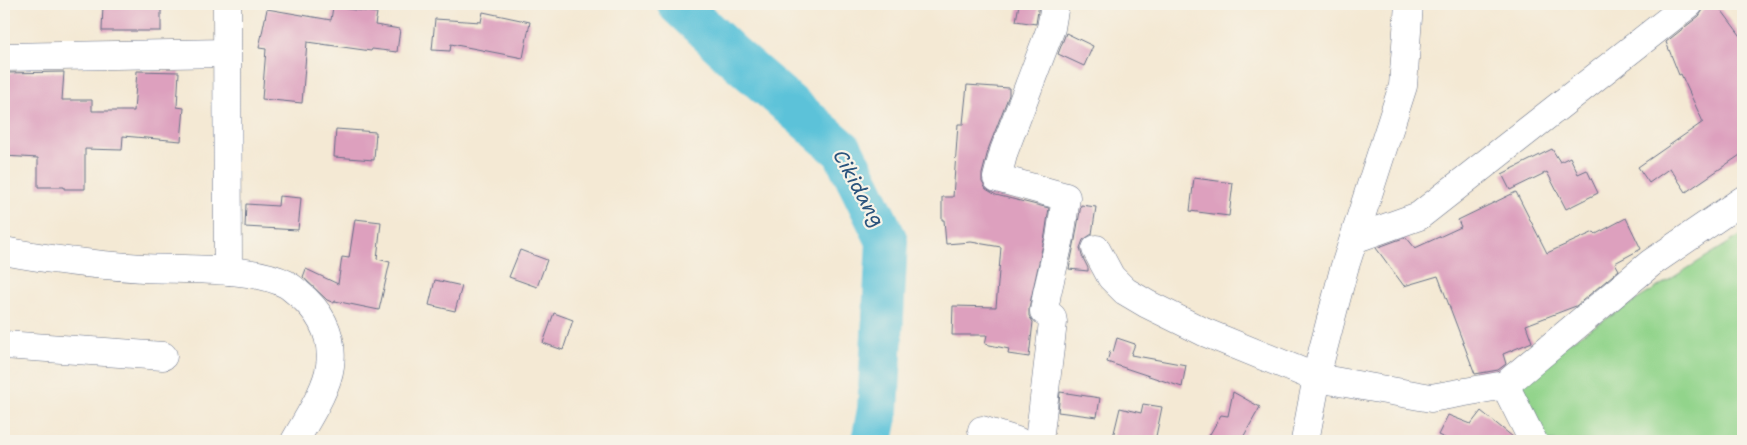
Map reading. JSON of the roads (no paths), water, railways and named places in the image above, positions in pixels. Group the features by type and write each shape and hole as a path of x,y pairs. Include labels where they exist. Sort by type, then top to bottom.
{"street":[{"path":"227,4 228,271"},
{"path":"1039,441 1053,326 1052,317 1044,312 1046,293 1060,238 1066,197 997,178 1004,151 1051,28 1055,4"},
{"path":"1305,441 1317,378 1344,269 1403,86 1409,4"},
{"path":"1354,239 1419,216 1689,4"},
{"path":"4,57 226,53"},
{"path":"1096,249 1111,277 1126,291 1147,304 1204,332 1317,378 1431,398 1505,384 1651,263 1743,200"},
{"path":"4,251 57,260 142,268 228,271 267,278 287,284 309,302 321,318 328,330 331,345 327,380 295,441"},
{"path":"4,346 163,356"},
{"path":"1505,384 1533,441"},
{"path":"982,430 1017,441"}],"waterway":[{"name":"Cikidang","path":"678,4 732,55 843,151 887,241 878,410 872,441"}]}
